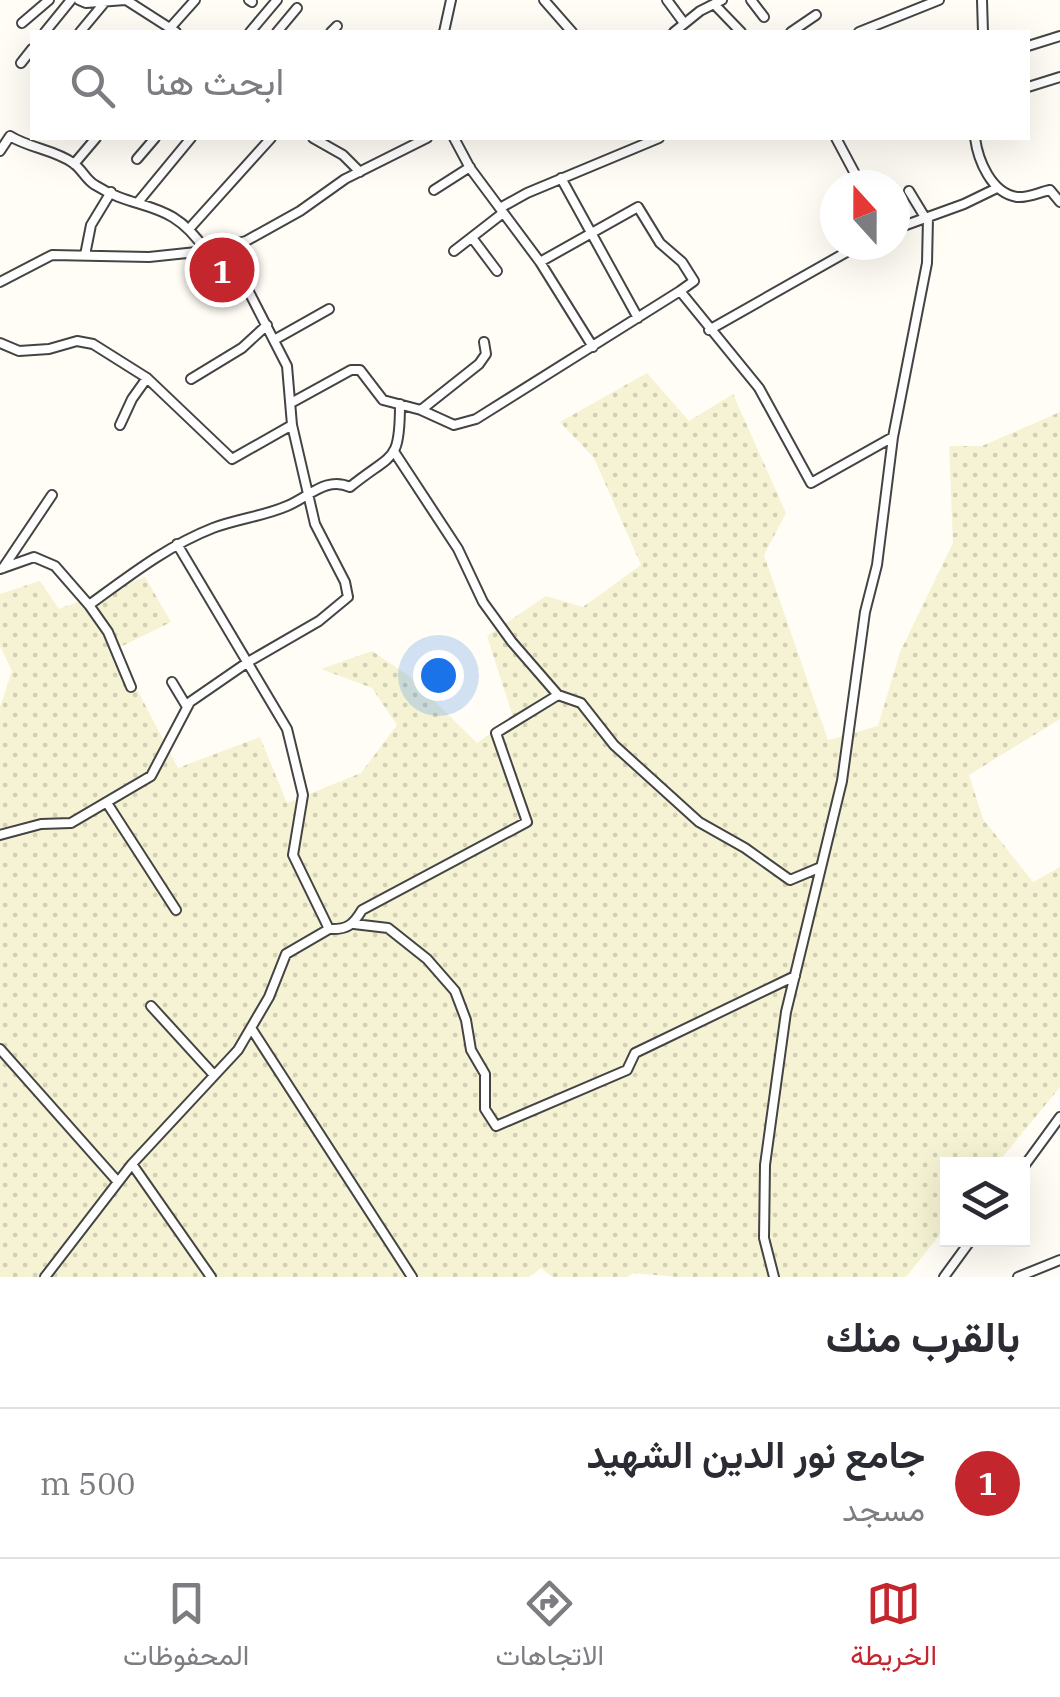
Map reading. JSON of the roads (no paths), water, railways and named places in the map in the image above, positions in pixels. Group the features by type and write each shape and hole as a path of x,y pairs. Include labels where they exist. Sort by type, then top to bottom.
{"street":[{"path":"22,23 50,0"},
{"path":"47,30 75,0 86,4 125,0 173,30 194,0"},
{"path":"252,30 277,0"},
{"path":"444,30 450,0"},
{"path":"544,0 570,30"},
{"path":"667,0 684,23"},
{"path":"751,0 764,17"},
{"path":"864,30 939,0"},
{"path":"982,0 983,30"},
{"path":"81,30 102,2"},
{"path":"676,30 718,2 739,30"},
{"path":"279,30 296,8"},
{"path":"794,30 816,15"},
{"path":"1030,45 1060,36"},
{"path":"21,63 30,52"},
{"path":"1030,86 1060,77"},
{"path":"0,151 10,136 74,164 96,186 162,210 188,229 206,251"},
{"path":"74,164 94,140"},
{"path":"137,159 152,140"},
{"path":"139,202 189,140"},
{"path":"188,229 268,140"},
{"path":"316,140 342,155 360,172"},
{"path":"0,282 52,255 149,257 206,251 259,234 360,172 426,140"},
{"path":"455,140 593,346"},
{"path":"628,140 634,148"},
{"path":"454,252 501,211 561,178 654,140"},
{"path":"837,140 853,170"},
{"path":"976,140 985,170 997,188 1018,197 1056,187 1060,202"},
{"path":"434,190 470,167"},
{"path":"561,178 638,318"},
{"path":"910,224 997,188"},
{"path":"84,256 91,225 111,192"},
{"path":"774,1277 764,1238 765,1165 786,1012 842,780 865,612 877,565 893,436 927,263 927,218 910,193"},
{"path":"291,403 352,370 360,370 382,400 421,410 454,425 476,419 694,282 682,262 660,244 638,206 540,262"},
{"path":"473,239 497,272"},
{"path":"0,835 41,824 71,823 152,776 187,706 248,662 320,621 348,597 345,582 315,524 292,425 287,366 220,247"},
{"path":"709,330 833,260"},
{"path":"680,292 766,398 811,484 893,436"},
{"path":"274,340 330,308"},
{"path":"191,379 242,348 266,325"},
{"path":"1,346 20,352 85,342 147,378 232,459 292,425"},
{"path":"421,410 479,364 486,354 484,342"},
{"path":"120,425 147,378"},
{"path":"88,605 177,544 217,526 287,506 326,484 340,482 350,487 396,453 400,404"},
{"path":"396,453 458,548 484,602 558,695 580,703 614,746 698,822 745,848 790,880 821,867"},
{"path":"2,569 52,495"},
{"path":"177,544 288,729 303,795 293,856 329,929"},
{"path":"2,569 34,557 55,566 108,632 132,686"},
{"path":"172,682 187,706"},
{"path":"354,924 362,910 527,822 496,733 558,695"},
{"path":"107,803 176,910"},
{"path":"44,1277 132,1164 238,1050 269,997 286,954 329,929 342,930 354,924 388,928 427,958 455,991 466,1020 471,1050 485,1074 486,1110 496,1126 627,1070 635,1053 795,976"},
{"path":"151,1006 214,1076"},
{"path":"251,1028 412,1277"},
{"path":"0,1049 118,1182"},
{"path":"1030,1158 1060,1117"},
{"path":"132,1164 210,1277"},
{"path":"944,1277 967,1247"},
{"path":"1018,1277 1060,1260"}],"place":[{"name":"جامع نور الدين الشهيد","path":"222,270"}]}
